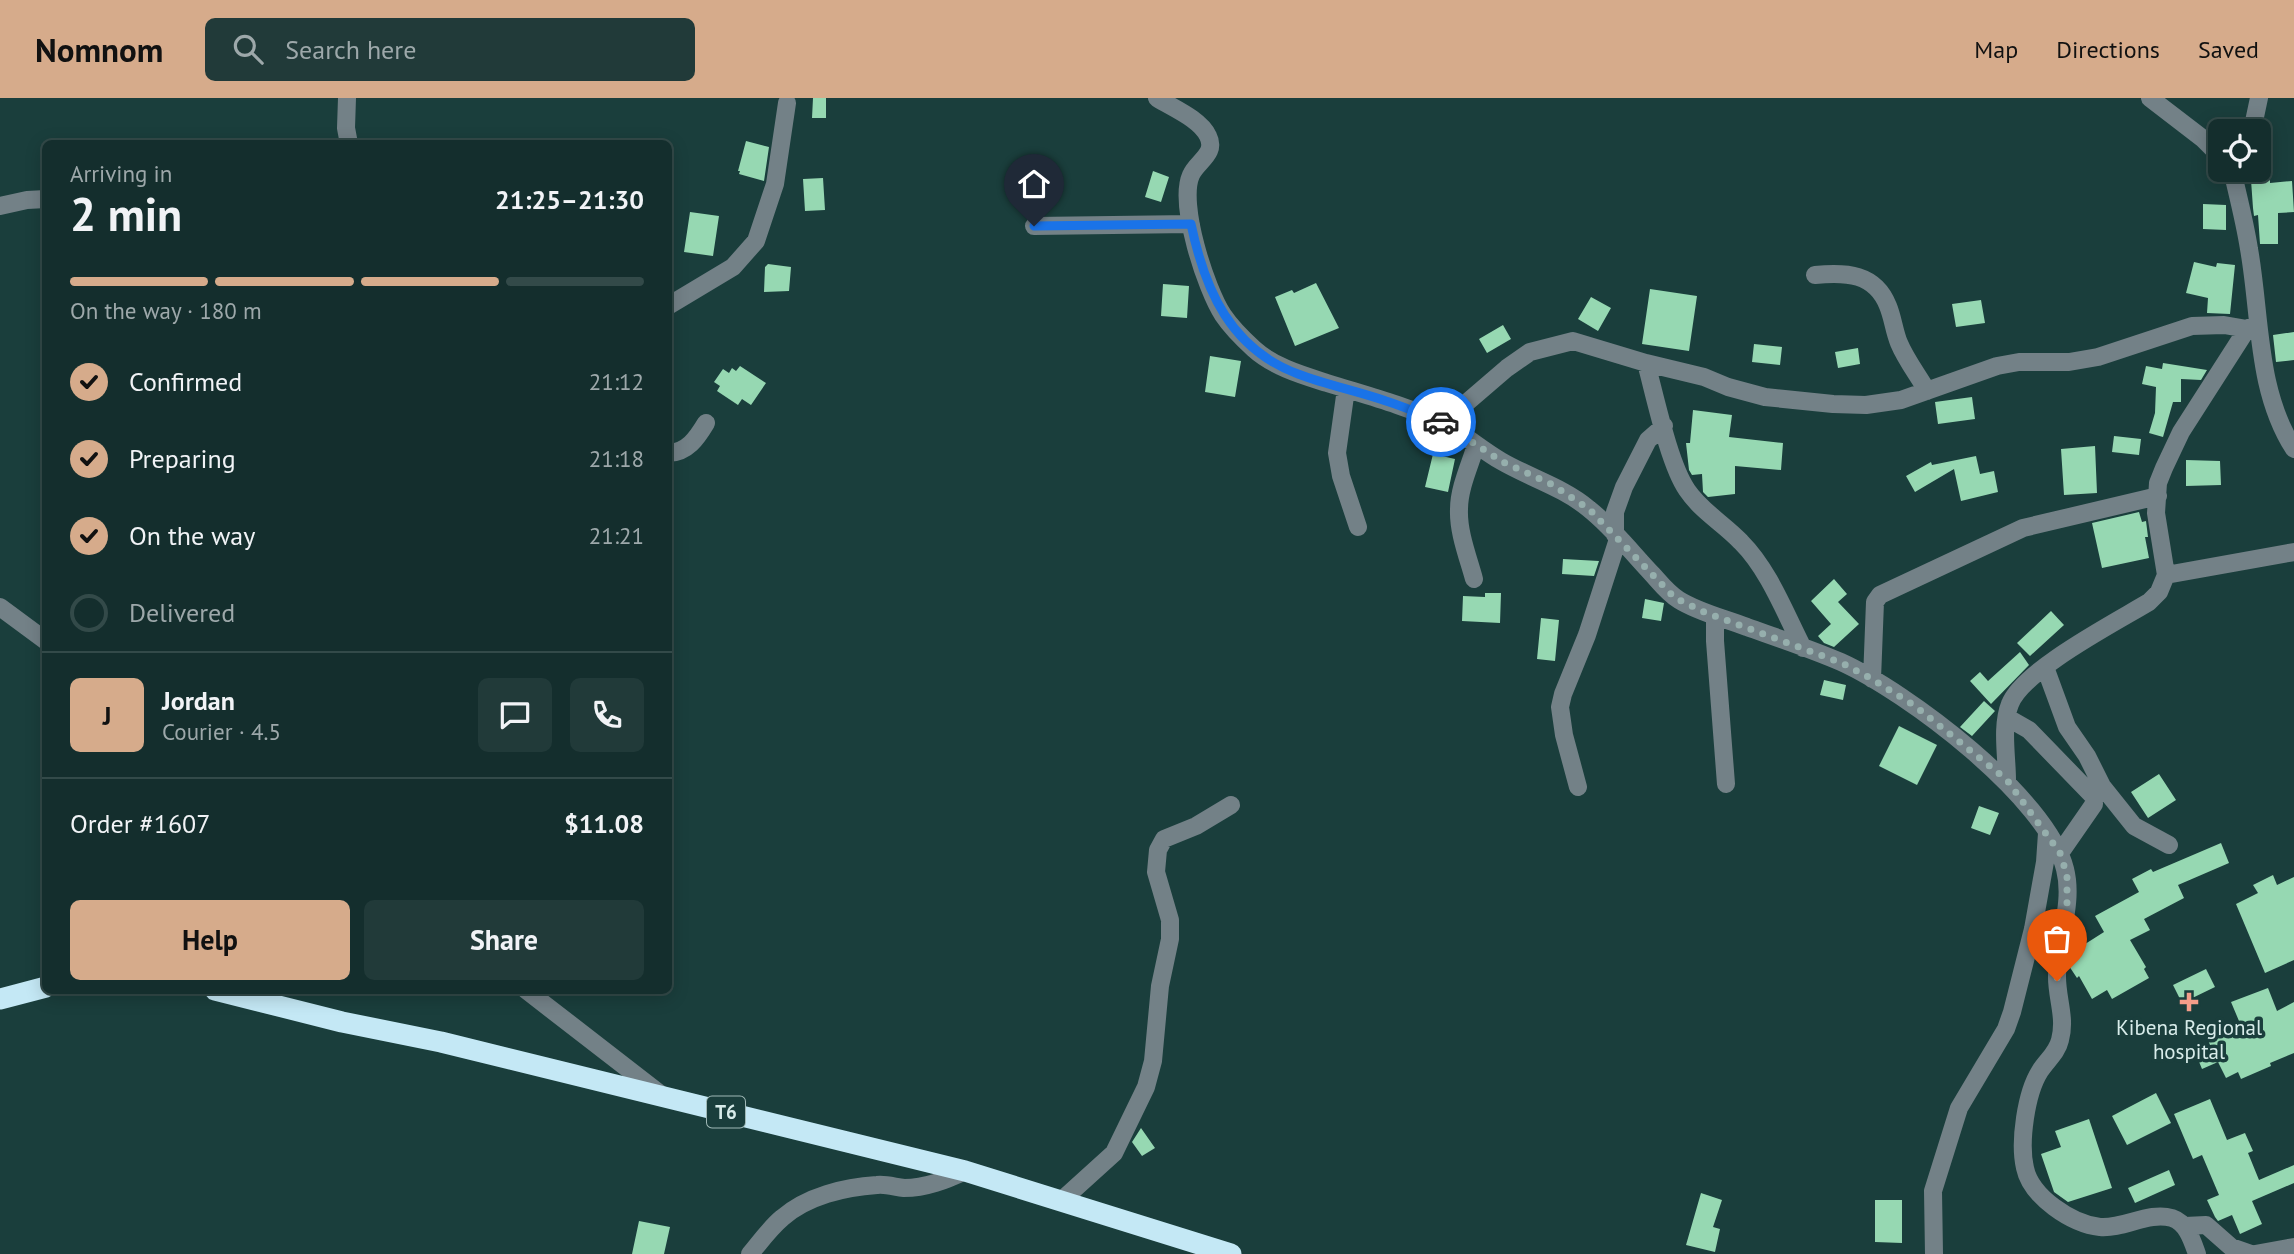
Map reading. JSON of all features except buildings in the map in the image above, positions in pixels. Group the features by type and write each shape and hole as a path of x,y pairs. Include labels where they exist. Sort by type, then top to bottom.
{"highway":[{"path":"0,999 42,988"},
{"name":"T6","path":"232,994 965,1171 1061,1201 1175,1245 1231,1254"}],"street":[{"path":"347,98 348,140"},
{"path":"1157,98 1200,125 1208,136 1211,147 1191,176 1188,196 1191,224 1221,312 1237,333 1258,353 1281,366 1387,401 1443,423 1503,462 1551,484 1589,509 1675,598 1715,616 1842,663 1872,679 1915,706 2007,780 2060,853 2067,875 2067,905 2059,946 2057,981 2064,1021 2057,1049 2039,1073 2027,1100 2024,1128 2025,1169 2031,1184 2041,1197 2062,1214 2099,1227 2166,1217 2176,1219 2185,1226 2197,1254"},
{"path":"2150,98 2167,106 2208,144"},
{"path":"2255,119 2259,98"},
{"path":"672,304 733,267 756,241 775,184 787,103"},
{"path":"2235,182 2249,250 2252,326 2267,385 2286,436 2294,449"},
{"path":"0,206 42,199"},
{"path":"1034,226 1191,224"},
{"path":"1815,275 1849,274 1870,281 1878,289 1889,307 1901,348 1927,391"},
{"path":"1443,423 1507,368 1530,352 1573,341 1704,377 1765,397 1866,405 1901,400 1997,366 2019,362 2069,362 2098,357 2192,326 2252,326"},
{"path":"2007,780 2010,704 2022,688 2045,667 2149,602 2159,592 2166,575 2156,513 2158,483 2171,449 2252,326"},
{"path":"1646,363 1686,488 1703,509 1742,543 1756,561 1803,648"},
{"path":"1346,389 1337,453 1341,476 1359,527"},
{"path":"672,453 695,440 705,423"},
{"path":"1578,787 1564,735 1560,707 1563,694 1587,635 1617,537 1615,512 1624,487 1648,440 1664,426"},
{"path":"1474,579 1461,531 1459,509 1476,444"},
{"path":"1872,679 1875,602 1880,595 2023,528 2158,496"},
{"path":"2166,575 2294,552"},
{"path":"0,607 42,638"},
{"path":"1715,616 1726,784"},
{"path":"2045,667 2067,727 2108,793 2134,826 2169,845"},
{"path":"2008,718 2029,730 2093,796 2094,804 2060,853"},
{"path":"1061,1201 1114,1153 1146,1087 1153,1062 1160,986 1170,939 1170,920 1156,872 1158,850 1164,839 1196,826 1231,804"},
{"path":"1934,1254 1933,1191 1959,1108 2006,1029 2012,1012 2038,905 2047,833"},
{"path":"531,994 666,1098"},
{"path":"750,1254 782,1218 806,1201 842,1190 880,1185 904,1188 925,1186 947,1180 965,1171"},
{"path":"2185,1226 2206,1226 2231,1247 2253,1254 2294,1247"}],"way so far":[{"path":"1441,422 1503,462 1551,484 1589,509 1675,598 1704,612 1842,663 1886,686 2007,780 2060,853 2067,875 2067,905 2059,946 2057,981"}],"place":[{"name":"Kibena Regional hospital","path":"2189,1002"}],"route":[{"path":"1034,226 1191,224 1221,312 1237,333 1258,353 1299,374 1387,401 1441,422"}]}
